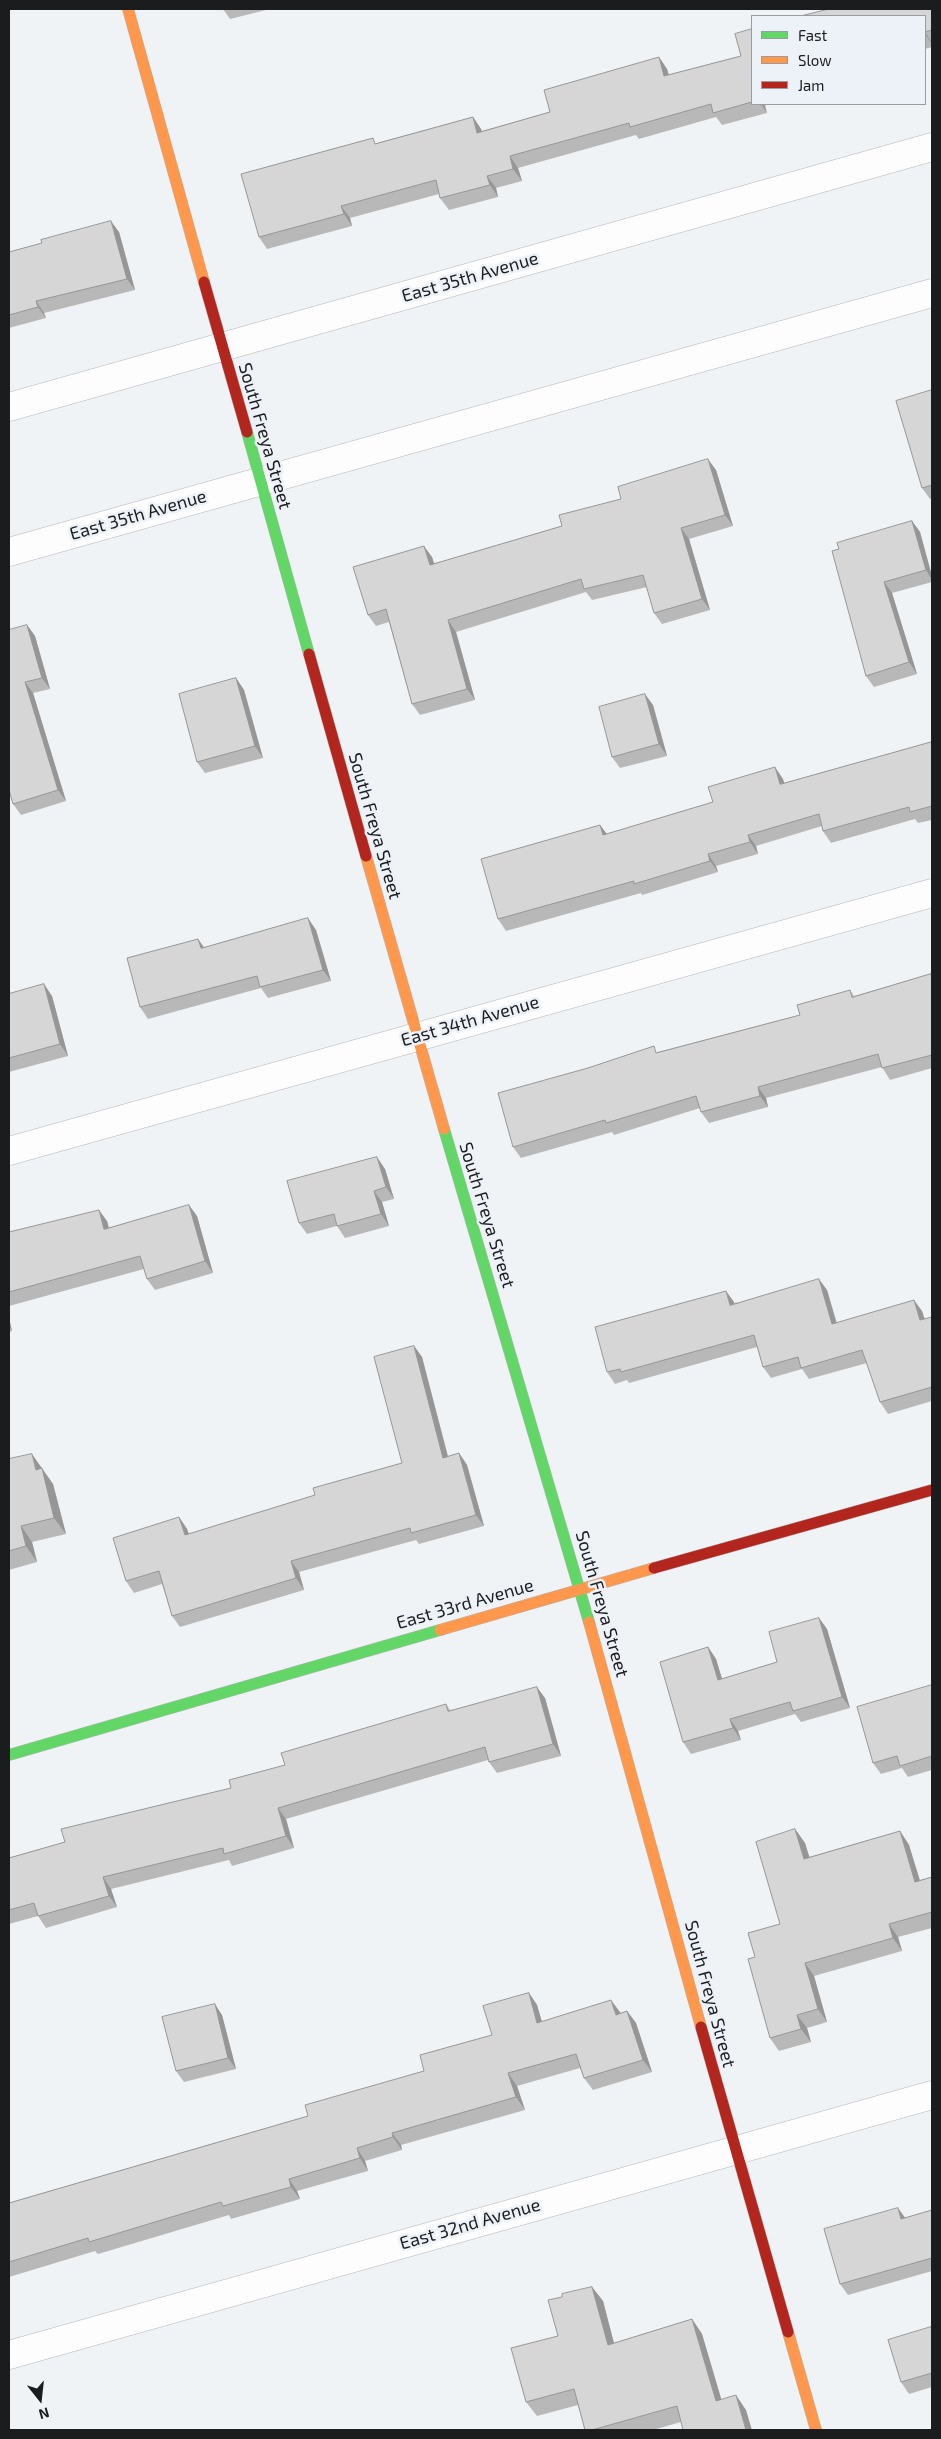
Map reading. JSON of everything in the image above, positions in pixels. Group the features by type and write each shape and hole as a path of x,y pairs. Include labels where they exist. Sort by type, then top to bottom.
{"main road":[{"name":"South Freya Street","path":"128,9 416,1036 580,1589 735,2149 816,2430"},
{"name":"East 33rd Avenue","path":"9,1755 580,1589 932,1490"}],"street":[{"name":"East 35th Avenue","path":"9,407 932,147"},
{"name":"East 35th Avenue","path":"9,552 932,293"},
{"name":"East 34th Avenue","path":"9,1151 932,893"},
{"name":"East 32nd Avenue","path":"9,2355 932,2095"}],"building":[{"path":"829,9 932,9 932,30 926,32 926,15 805,15"},
{"path":"751,29 751,102 713,113 711,104 630,127 629,123 510,156 513,169 487,176 490,185 440,198 436,180 341,206 344,214 259,237 241,174 373,138 375,144 473,117 477,133 550,112 544,90 659,57 664,76 741,56 735,34"},
{"path":"111,221 127,279 36,301 38,307 9,315 9,252 42,243 41,240"},
{"path":"932,390 932,485 922,488 896,401"},
{"path":"708,459 725,515 681,528 702,599 654,613 643,575 584,589 581,579 448,620 467,689 412,704 386,609 368,615 353,567 424,546 430,565 562,526 559,515 621,499 618,487"},
{"path":"912,521 926,570 884,582 909,662 866,676 832,551 839,549 837,543"},
{"path":"27,625 42,678 25,682 58,790 13,804 9,790 9,630"},
{"path":"236,678 255,746 197,762 179,694"},
{"path":"645,694 659,744 612,757 599,707"},
{"path":"932,742 932,806 910,812 909,807 823,831 819,814 748,835 750,842 708,854 710,861 634,884 634,881 498,919 481,859 600,825 603,835 713,802 708,787 775,767 780,784"},
{"path":"308,918 323,970 260,987 257,976 140,1007 127,958 198,939 201,948"},
{"path":"931,974 932,1055 882,1068 878,1054 758,1087 760,1096 701,1112 696,1096 606,1123 605,1120 513,1147 498,1093 588,1068 654,1046 656,1053 800,1015 797,1005 850,990 852,997"},
{"path":"44,984 60,1044 9,1058 9,994"},
{"path":"377,1157 386,1187 374,1191 381,1214 337,1226 334,1214 299,1223 287,1181"},
{"path":"189,1205 205,1261 147,1279 140,1256 9,1292 9,1232 99,1210 104,1229"},
{"path":"819,1279 832,1324 914,1300 920,1320 932,1317 932,1387 880,1402 862,1350 801,1368 798,1357 763,1367 754,1335 621,1372 620,1369 607,1372 595,1327 726,1291 730,1305"},
{"path":"414,1346 443,1458 459,1453 476,1515 411,1533 410,1528 291,1561 296,1578 172,1616 159,1571 126,1581 113,1538 179,1517 185,1535 315,1495 313,1488 402,1463 374,1357"},
{"path":"32,1454 36,1470 42,1468 54,1518 21,1526 26,1546 9,1551 9,1459"},
{"path":"819,1618 842,1697 793,1711 790,1702 730,1719 733,1728 683,1742 660,1662 708,1647 718,1680 777,1662 769,1632"},
{"path":"932,1685 932,1756 900,1766 897,1756 873,1763 857,1707"},
{"path":"537,1687 553,1744 489,1762 485,1747 278,1808 286,1836 224,1854 223,1848 103,1877 109,1896 38,1916 34,1903 9,1910 9,1858 65,1842 61,1829 231,1788 229,1780 285,1765 281,1753 446,1704 448,1711"},
{"path":"795,1829 804,1859 900,1831 915,1882 932,1877 932,1912 889,1924 893,1938 805,1963 818,2009 797,2015 801,2029 770,2038 748,1959 755,1957 748,1933 780,1924 756,1842"},
{"path":"529,1993 537,2023 611,2000 616,2015 627,2011 643,2060 584,2078 576,2054 508,2073 516,2097 392,2133 393,2137 357,2148 360,2158 289,2179 291,2187 223,2206 221,2202 89,2242 88,2238 9,2262 9,2203 308,2116 305,2105 424,2071 420,2055 492,2035 483,2006"},
{"path":"215,2004 228,2058 176,2071 162,2017"},
{"path":"898,2208 901,2219 932,2210 932,2258 840,2284 824,2229"},
{"path":"592,2287 608,2345 692,2319 716,2401 736,2395 746,2430 683,2430 677,2406 592,2430 585,2430 574,2389 526,2402 511,2348 558,2336 548,2300 562,2297 562,2294"},
{"path":"931,2327 932,2373 901,2382 888,2340"}],"traffic: fast":[{"path":"247,432 309,654"},
{"path":"444,1129 589,1622"},
{"path":"9,1755 440,1630"}],"traffic: slow":[{"path":"128,9 204,282"},
{"path":"366,856 444,1129"},
{"path":"440,1630 654,1568"},
{"path":"589,1622 701,2027"},
{"path":"788,2332 816,2430"}],"traffic: jam":[{"path":"204,282 247,432"},
{"path":"309,654 366,856"},
{"path":"654,1568 932,1490"},
{"path":"701,2027 788,2332"}]}
